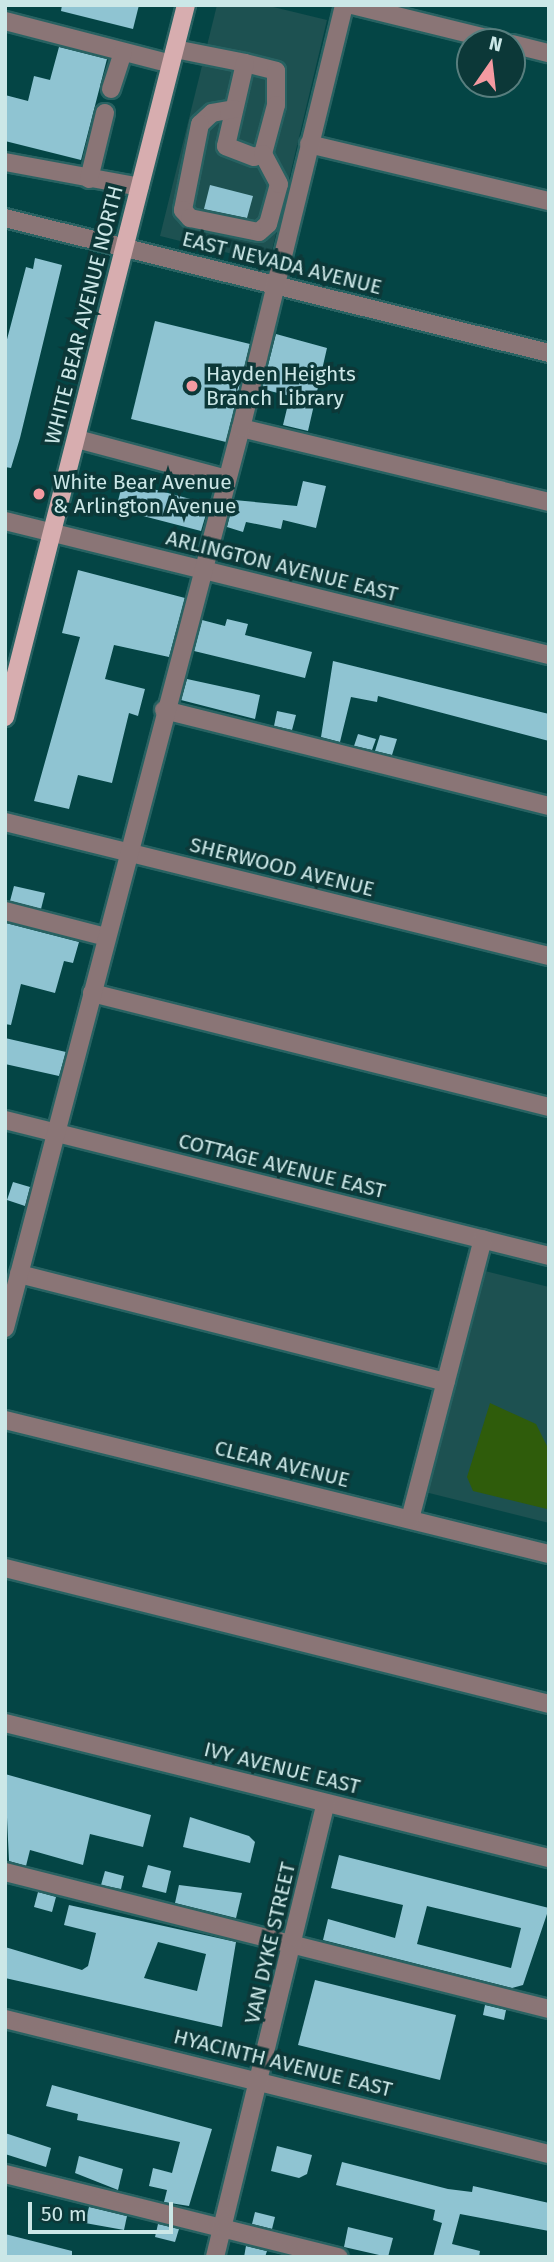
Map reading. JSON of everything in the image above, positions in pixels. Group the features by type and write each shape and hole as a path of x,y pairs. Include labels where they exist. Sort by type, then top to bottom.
{"main road":[{"name":"WHITE BEAR AVENUE NORTH","path":"5,717 186,5"}],"street":[{"path":"5,1328 164,710 203,571 224,478 241,428 344,5"},
{"path":"352,5 456,30"},
{"path":"5,21 123,52 245,63 276,71 279,82 263,154 279,184 268,224 259,232 190,218 183,210 200,124 212,113 234,109"},
{"path":"526,47 549,53"},
{"path":"111,89 123,52"},
{"path":"245,63 234,109 230,152 263,154"},
{"path":"89,179 105,113"},
{"path":"309,144 549,201"},
{"path":"5,162 140,187"},
{"name":"EAST NEVADA AVENUE","path":"5,218 549,353"},
{"path":"241,428 549,502"},
{"path":"77,439 224,478"},
{"name":"ARLINGTON AVENUE EAST","path":"5,521 549,655"},
{"path":"164,710 549,806"},
{"name":"SHERWOOD AVENUE","path":"5,822 549,956"},
{"path":"5,911 106,937"},
{"path":"92,993 549,1107"},
{"name":"COTTAGE AVENUE EAST","path":"5,1120 549,1256"},
{"path":"411,1519 483,1239"},
{"path":"19,1274 446,1382"},
{"name":"CLEAR AVENUE","path":"5,1420 549,1554"},
{"path":"5,1568 549,1704"},
{"name":"IVY AVENUE EAST","path":"5,1723 549,1858"},
{"name":"VAN DYKE STREET","path":"215,2257 295,1945 326,1803"},
{"path":"5,1872 549,2009"},
{"name":"HYACINTH AVENUE EAST","path":"5,2019 260,2080 549,2154"},
{"path":"5,2174 339,2257"}],"shaded area":[{"path":"217,5 265,5 327,20 269,263 160,236"},
{"path":"485,1271 549,1287 549,1523 425,1492"}],"green space":[{"path":"490,1403 536,1424 549,1450 547,1509 473,1491 467,1477"}],"building":[{"path":"62,5 139,5 133,29 61,11"},
{"path":"59,47 107,59 81,160 5,141 5,95 28,101 34,76 50,80"},
{"path":"210,185 253,196 247,218 204,209"},
{"path":"35,258 62,265 11,468 5,467 5,347 26,267 33,269"},
{"path":"155,321 250,344 226,442 131,419"},
{"path":"276,334 327,348 308,431 283,425 290,396 262,389"},
{"path":"123,481 209,504 201,531 116,509"},
{"path":"303,481 326,486 316,528 283,520 281,529 246,522 243,532 227,527 234,500 297,506"},
{"path":"78,570 185,598 169,657 114,645 105,679 145,689 138,716 129,713 112,783 78,775 69,809 34,801 80,637 62,633"},
{"path":"227,619 248,624 245,635 312,652 305,678 194,651 202,620 225,626"},
{"path":"333,661 549,714 549,741 378,696 377,702 351,697 340,742 321,737"},
{"path":"187,679 260,695 255,719 181,700"},
{"path":"277,711 296,715 292,730 274,726"},
{"path":"358,734 376,739 372,750 354,746"},
{"path":"380,735 397,739 392,755 375,751"},
{"path":"14,886 45,893 41,909 10,901"},
{"path":"6,923 79,942 73,963 64,961 55,993 21,984 11,1025 5,1024"},
{"path":"5,1038 66,1052 59,1076 5,1064"},
{"path":"13,1182 30,1187 25,1206 7,1200"},
{"path":"5,1774 151,1815 143,1847 90,1834 83,1865 30,1850 26,1866 9,1861"},
{"path":"190,1817 249,1836 255,1842 250,1863 183,1847"},
{"path":"339,1855 549,1908 523,1985 512,1988 323,1940 328,1919 395,1938 403,1905 331,1888","holes":["427,1906 521,1928 511,1968 417,1944"]},
{"path":"148,1865 171,1871 166,1893 142,1887"},
{"path":"105,1871 124,1876 121,1889 101,1885"},
{"path":"179,1885 242,1893 236,1918 175,1903"},
{"path":"38,1892 56,1897 52,1912 34,1907"},
{"path":"69,1905 236,1942 222,2027 5,1978 5,1947 82,1970 88,1966 96,1933 64,1925","holes":["158,1942 206,1954 197,1991 144,1978"]},
{"path":"315,1980 456,2015 440,2080 298,2045"},
{"path":"485,2005 506,2010 504,2020 483,2015"},
{"path":"52,2085 212,2129 189,2206 164,2202 167,2190 149,2186 153,2168 172,2173 180,2142 77,2120 78,2114 46,2106"},
{"path":"5,2133 51,2148 46,2167 5,2154"},
{"path":"277,2146 312,2155 307,2174 299,2178 271,2171"},
{"path":"79,2156 123,2169 118,2190 75,2173"},
{"path":"342,2162 448,2189 472,2192 473,2186 549,2203 549,2231 460,2214 452,2244 480,2251 479,2257 433,2257 442,2223 433,2220 435,2210 336,2185"},
{"path":"89,2207 127,2216 124,2230 85,2223"},
{"path":"255,2212 275,2217 272,2229 252,2224"},
{"path":"158,2224 179,2229 175,2242 155,2237"},
{"path":"348,2227 393,2238 388,2257 344,2247"},
{"path":"5,2234 72,2251 72,2257 5,2257"},
{"path":"246,2246 267,2251 265,2257 244,2257"}],"place":[{"name":"Hayden Heights Branch Library","path":"192,386"},
{"name":"White Bear Avenue & Arlington Avenue","path":"39,494"}]}
